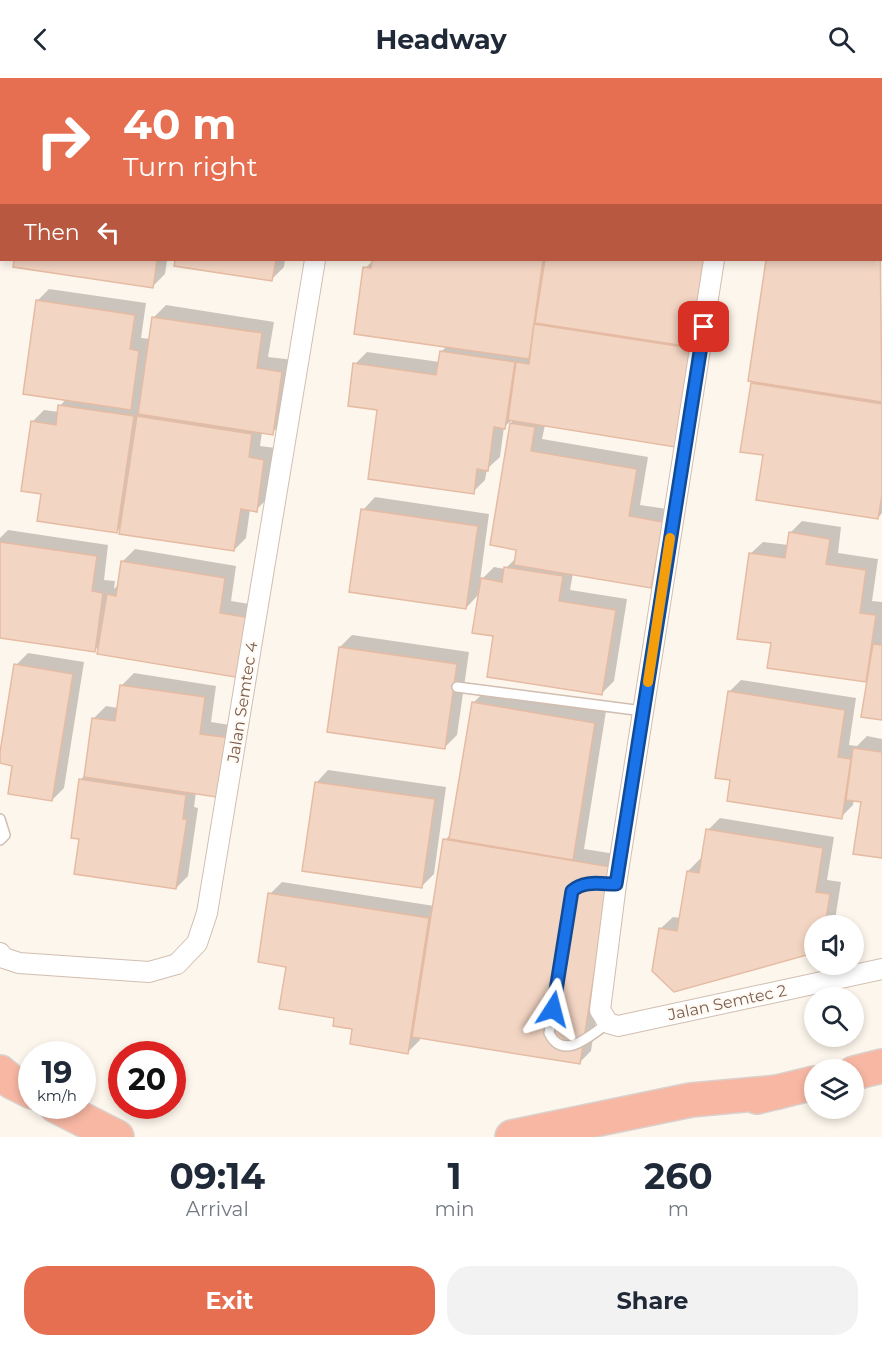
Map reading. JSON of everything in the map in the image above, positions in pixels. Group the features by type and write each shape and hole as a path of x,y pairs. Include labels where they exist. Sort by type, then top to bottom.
{"highway":[{"path":"864,1070 882,1066"},
{"path":"0,1072 18,1085"},
{"path":"589,1137 804,1086"},
{"path":"512,1137 691,1100 778,1092"},
{"path":"82,1119 117,1137"}],"street":[{"name":"Jalan Semtec 4","path":"2,956 19,963 149,972 177,964 197,943 207,913 315,261"},
{"path":"608,1023 600,1010 616,884 714,261"},
{"name":"Jalan Semtec 2","path":"608,1023 618,1026 882,969"}],"lane":[{"path":"457,687 643,711"},
{"path":"0,819 5,835 0,840"},
{"path":"608,1023 578,1044 565,1047 553,1041 549,1033 572,891 588,883 616,884"}],"building":[{"path":"14,261 157,261 153,288 13,267"},
{"path":"175,261 276,261 272,281 174,266"},
{"path":"372,261 543,261 529,359 354,334 363,267 371,268"},
{"path":"545,261 705,261 692,347 535,323"},
{"path":"766,261 880,261 882,402 748,381"},
{"path":"36,300 135,315 130,349 139,351 131,410 23,394"},
{"path":"152,317 262,333 257,368 282,372 273,435 138,414"},
{"path":"534,324 690,348 675,447 508,420 516,362 529,364"},
{"path":"440,351 515,362 505,429 494,427 488,471 477,469 474,494 368,479 377,410 348,406 353,363 436,375"},
{"path":"751,383 882,404 882,495 878,519 756,500 763,455 740,452"},
{"path":"58,405 134,416 117,533 37,521 41,494 21,491 31,421 56,425"},
{"path":"137,416 252,434 249,457 264,460 257,512 241,509 234,551 119,534"},
{"path":"510,423 535,427 531,451 637,469 629,516 663,522 651,588 514,565 516,550 490,545"},
{"path":"361,509 478,526 466,609 349,592"},
{"path":"789,532 830,539 826,564 866,570 860,613 876,615 866,682 767,668 771,643 737,639 749,553 785,558"},
{"path":"0,542 97,556 92,591 103,593 95,652 0,638"},
{"path":"121,561 225,578 220,613 251,618 241,678 97,654 107,594 116,596"},
{"path":"504,567 563,576 559,601 616,610 602,695 487,677 493,636 472,633 481,578 502,582"},
{"path":"873,644 882,645 882,720 861,717"},
{"path":"339,647 457,664 445,749 327,732"},
{"path":"14,664 73,674 52,801 8,794 12,766 0,763 0,752"},
{"path":"120,685 205,697 200,734 232,738 223,798 84,777 92,718 115,721"},
{"path":"728,691 845,710 838,757 851,759 842,819 727,801 730,780 715,778"},
{"path":"472,702 595,723 573,860 449,839"},
{"path":"853,748 882,752 882,858 853,854 861,802 846,800"},
{"path":"79,779 186,795 183,819 187,819 176,889 74,874 79,839 71,838"},
{"path":"315,782 435,799 422,888 302,871"},
{"path":"706,829 823,848 816,892 830,894 827,915 804,915 804,956 674,992 652,971 659,928 677,931 687,871 699,873"},
{"path":"443,839 611,867 580,1064 412,1037"},
{"path":"268,893 429,918 408,1054 350,1044 352,1029 333,1026 334,1018 279,1009 286,967 258,962"}],"slow traffic":[{"path":"648,682 670,538"}],"route":[{"path":"553,1009 572,891 588,883 616,884 704,327"}]}
